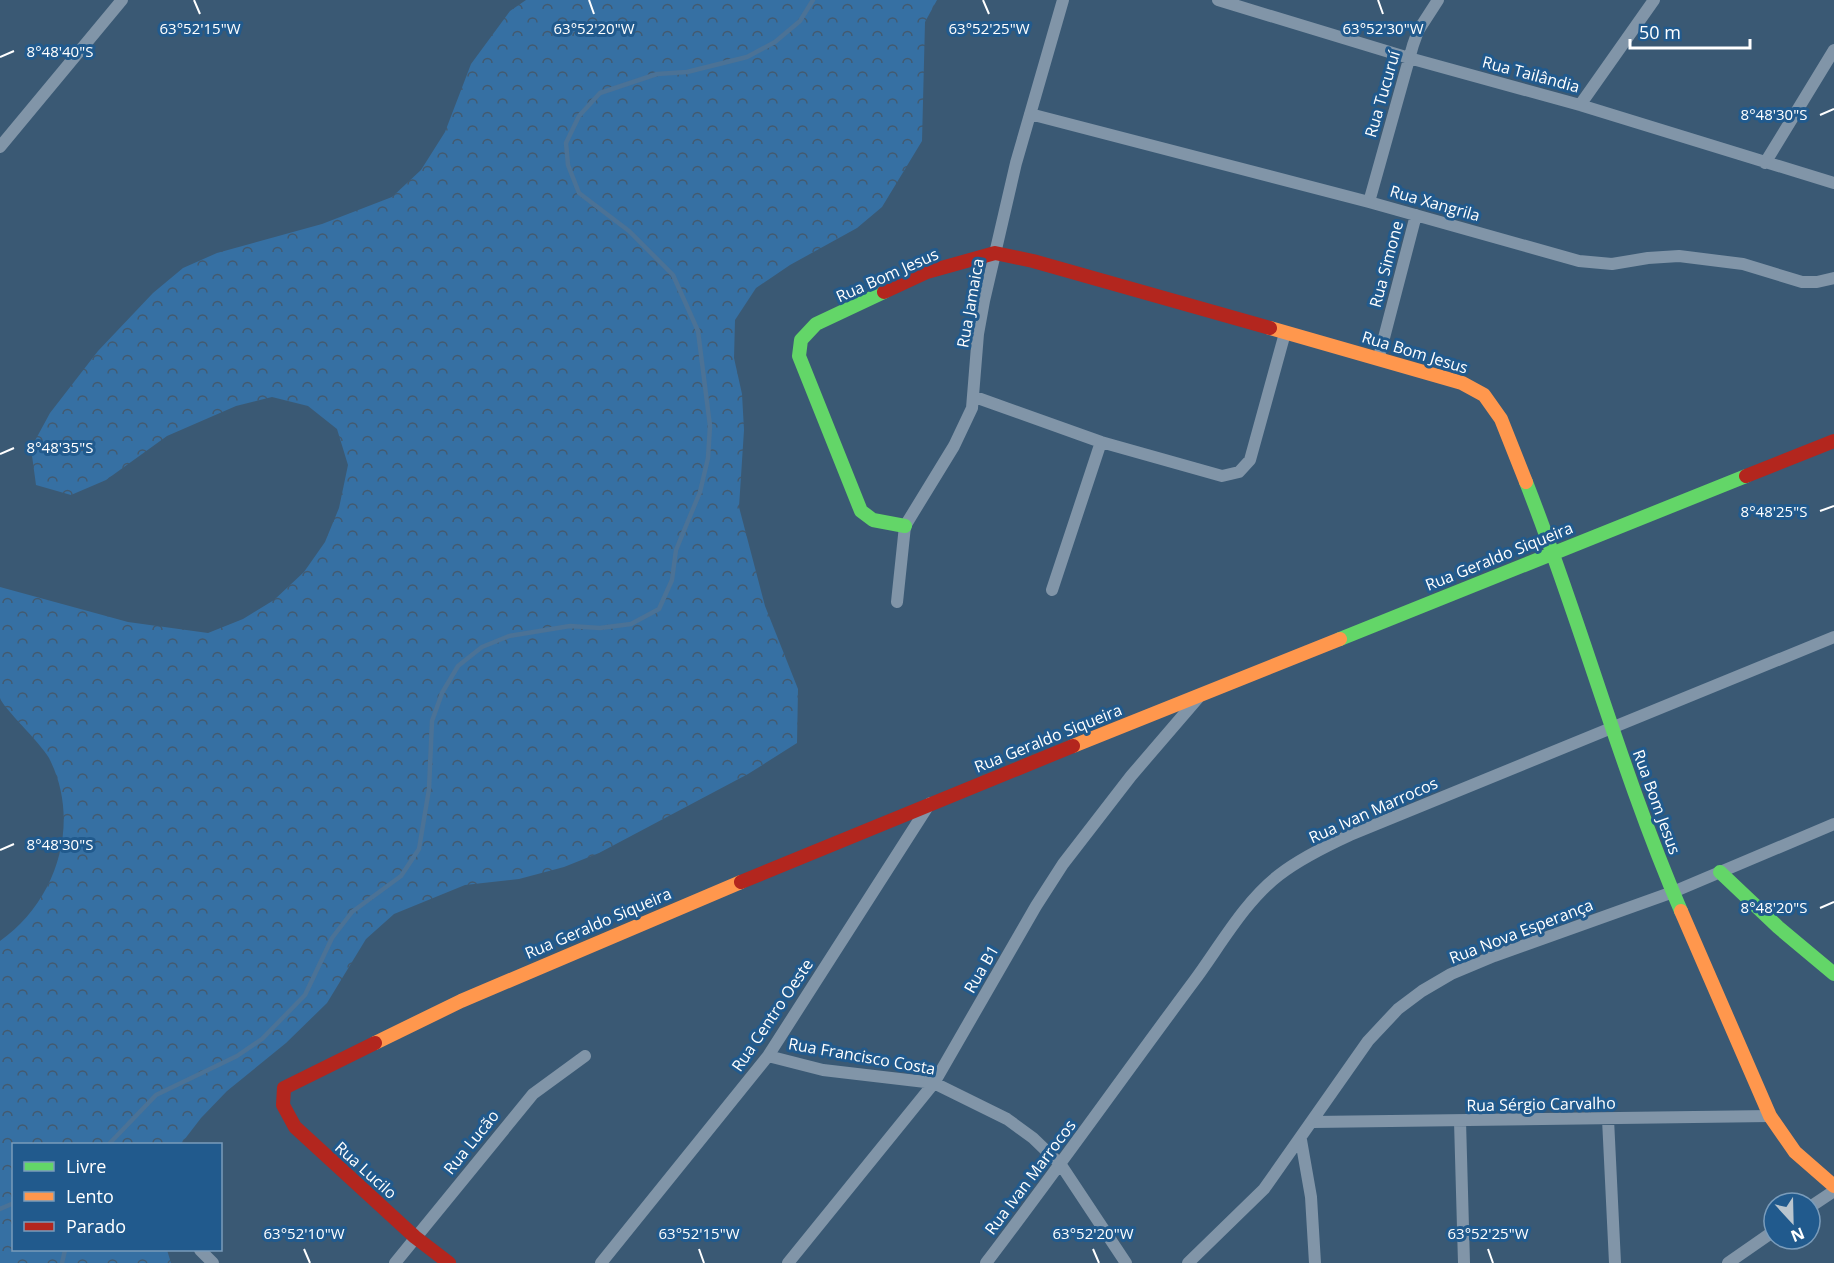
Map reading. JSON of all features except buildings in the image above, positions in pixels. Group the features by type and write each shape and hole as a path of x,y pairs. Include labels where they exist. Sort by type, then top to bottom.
{"street":[{"path":"0,147 122,0"},
{"name":"Rua Jamaica","path":"897,602 905,526 954,446 975,397 978,334 995,253 1030,114 1063,0"},
{"name":"Rua Tailândia","path":"1221,0 1409,58 1580,105 1834,183"},
{"name":"Rua Tucuruí","path":"1369,202 1418,31 1438,0"},
{"path":"1580,105 1654,0"},
{"path":"1765,163 1834,50"},
{"name":"Rua Xangrila","path":"1030,114 1595,263 1612,264 1679,256 1743,264 1802,282 1817,282 1834,278"},
{"name":"Rua Simone","path":"1379,357 1416,215"},
{"name":"Rua Bom Jesus","path":"905,526 873,520 861,511 804,371 799,356 801,340 816,324 894,286 927,272 995,253 1033,261 1285,333 1379,357 1474,388 1492,404 1501,419 1553,551 1612,727 1673,892 1770,1116 1795,1152 1834,1186"},
{"path":"975,397 1101,442 1222,476 1239,472 1250,459 1285,333"},
{"name":"Rua Geraldo Siqueira","path":"284,1088 461,1000 604,938 931,802 1553,551 1834,441"},
{"path":"1052,590 1101,442"},
{"name":"Rua Ivan Marrocos","path":"986,1263 1061,1166 1133,1061 1227,935 1278,875 1325,846 1350,835 1834,637"},
{"name":"Rua B1","path":"788,1263 934,1083 1036,906 1063,864 1131,776 1203,693"},
{"name":"Rua Centro Oeste","path":"601,1263 768,1056 931,802"},
{"name":"Rua Nova Esperança","path":"1188,1263 1264,1189 1301,1140 1368,1041 1398,1009 1422,991 1451,974 1494,956 1673,892 1834,824"},
{"path":"1720,872 1778,927 1834,974"},
{"name":"Rua Lucão","path":"395,1263 532,1094 585,1056"},
{"name":"Rua Francisco Costa","path":"768,1056 823,1070 934,1083 1007,1119 1033,1138 1061,1166 1126,1263"},
{"name":"Rua Lucilo","path":"284,1088 283,1105 295,1127 415,1237 449,1263"},
{"name":"Rua Sérgio Carvalho","path":"1313,1122 1770,1116"},
{"path":"1608,1119 1615,1263"},
{"path":"1460,1121 1464,1263"},
{"path":"1301,1140 1311,1197 1315,1263"},
{"path":"1728,1263 1762,1239"},
{"path":"201,1251 213,1263"}],"green space":[{"path":"526,0 937,0 925,22 922,141 882,207 857,228 790,265 756,288 735,320 734,358 742,394 744,430 739,507 765,606 798,689 797,743 748,774 599,853 564,867 519,879 465,885 394,914 366,939 327,1003 286,1043 227,1091 201,1118 182,1143 12,1143 12,1251 167,1251 171,1263 0,1263 0,941 20,924 36,905 49,882 58,858 63,833 63,808 59,783 49,758 0,698 0,587 128,622 208,633 243,619 274,600 304,572 325,542 339,508 348,465 337,429 308,406 272,397 236,406 167,436 106,480 71,495 36,485 31,448 50,413 98,351 153,293 183,268 217,253 322,224 392,197 421,170 445,132 471,64 510,11"}],"waterway":[{"path":"110,1143 156,1095 237,1056 262,1039 305,995 332,938 352,912 401,876 419,849 429,789 432,721 442,693 458,666 482,647 509,636 570,626 600,628 631,624 659,609 672,580 676,550 700,492 708,458 710,426 698,331 673,275 629,231 579,193 568,165 566,143 579,116 600,93 657,74 687,72 747,57 775,42 800,21 813,0"},
{"path":"0,1209 12,1204"},
{"path":"62,1263 65,1251"}],"traffic: fast":[{"path":"884,292 816,324 801,340 799,356 861,511 873,520 905,526"},
{"path":"1340,639 1746,476"},
{"path":"1526,482 1639,805 1681,911"},
{"path":"1720,872 1778,927 1834,974"}],"traffic: slow":[{"path":"1270,328 1462,383 1484,395 1501,419 1526,482"},
{"path":"1073,746 1340,639"},
{"path":"375,1043 461,1001 741,882"},
{"path":"1681,911 1770,1116 1795,1152 1834,1186"}],"traffic: jam":[{"path":"884,292 927,272 995,253 1033,261 1270,328"},
{"path":"1746,476 1834,441"},
{"path":"741,882 1073,746"},
{"path":"375,1043 284,1088 283,1105 295,1127 415,1237 449,1263"}]}
